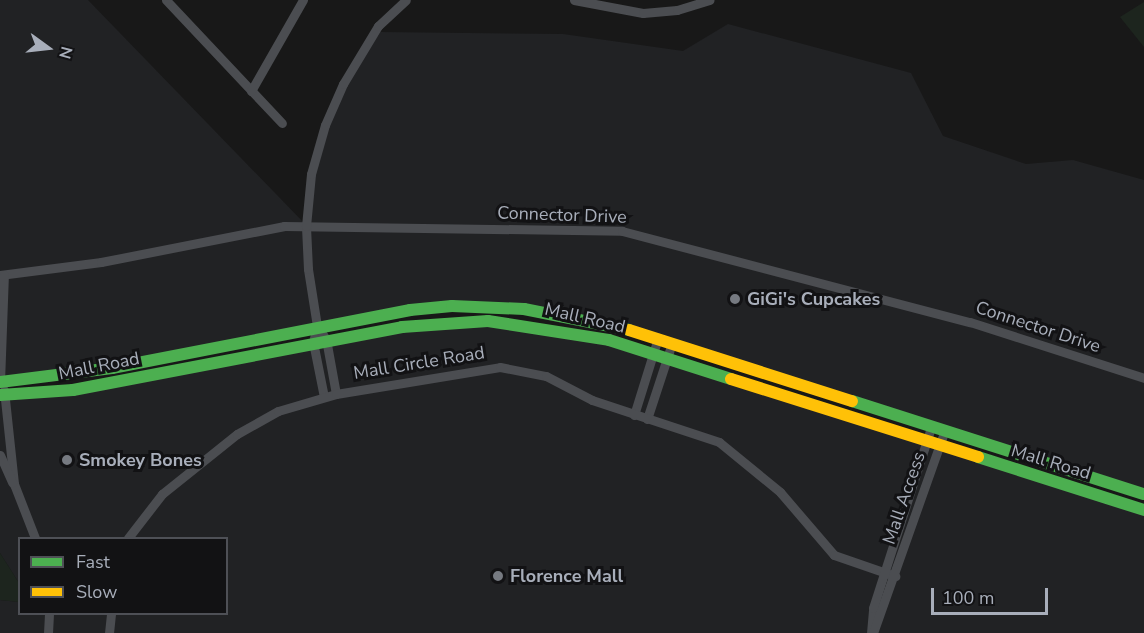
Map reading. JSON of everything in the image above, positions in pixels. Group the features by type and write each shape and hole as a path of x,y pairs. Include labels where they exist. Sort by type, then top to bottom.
{"main road":[{"name":"Mall Road","path":"0,382 36,381 112,368 318,326 410,310 490,308 563,314 672,343 944,432 1144,494"},
{"name":"Mall Road","path":"3,395 73,390 326,339 402,327 488,321 562,329 653,354 1144,510"}],"street":[{"path":"166,0 282,123"},
{"path":"251,90 303,0"},
{"path":"324,397 313,342 318,326 306,226 311,174 333,104 370,37 406,0"},
{"path":"574,0 643,13 677,10 708,0"},
{"name":"Connector Drive","path":"2,275 101,262 276,227 622,231 970,322 1144,378"},
{"path":"2,275 0,382 14,484"},
{"path":"318,326 326,339 336,394"},
{"path":"634,415 658,339"},
{"path":"646,419 672,343"},
{"name":"Mall Circle Road","path":"129,537 162,494 224,444 278,411 336,394 500,367 546,376 634,415 702,435 728,447 780,492 834,555 895,576"},
{"name":"Mall Access","path":"884,572 931,427"},
{"name":"Mall Access","path":"895,576 944,432"},
{"path":"0,454 35,537"},
{"path":"872,633 873,608 884,572"},
{"path":"872,633 895,576"},
{"path":"48,633 49,615"},
{"path":"109,633 111,615"}],"shaded area":[{"path":"0,0 88,0 306,225 325,125 370,37 378,36 380,32 563,34 683,51 728,24 911,73 943,136 1026,164 1073,160 1144,180 1144,494 670,342 524,309 395,313 112,368 0,382"},
{"path":"1144,2 1144,47 1120,17"},
{"name":"Florence Mall","path":"445,322 562,329 1144,510 1144,633 872,633 890,575 884,573 871,633 0,633 0,600 18,602 18,615 228,615 228,537 18,537 18,581 0,553 0,395 45,394"},
{"path":"0,553 18,581 18,602 0,600"}],"traffic: fast":[{"path":"0,382 112,368 410,310 452,306 524,309 629,330"},
{"path":"0,395 73,390 402,327 488,321 609,340 731,379"},
{"path":"852,401 1144,494"},
{"path":"978,457 1144,510"}],"traffic: slow":[{"path":"629,330 852,401"},
{"path":"731,379 978,457"}],"place":[{"name":"GiGi's Cupcakes","path":"735,299"},
{"name":"Smokey Bones","path":"67,460"},
{"name":"Florence Mall","path":"498,576"}]}
